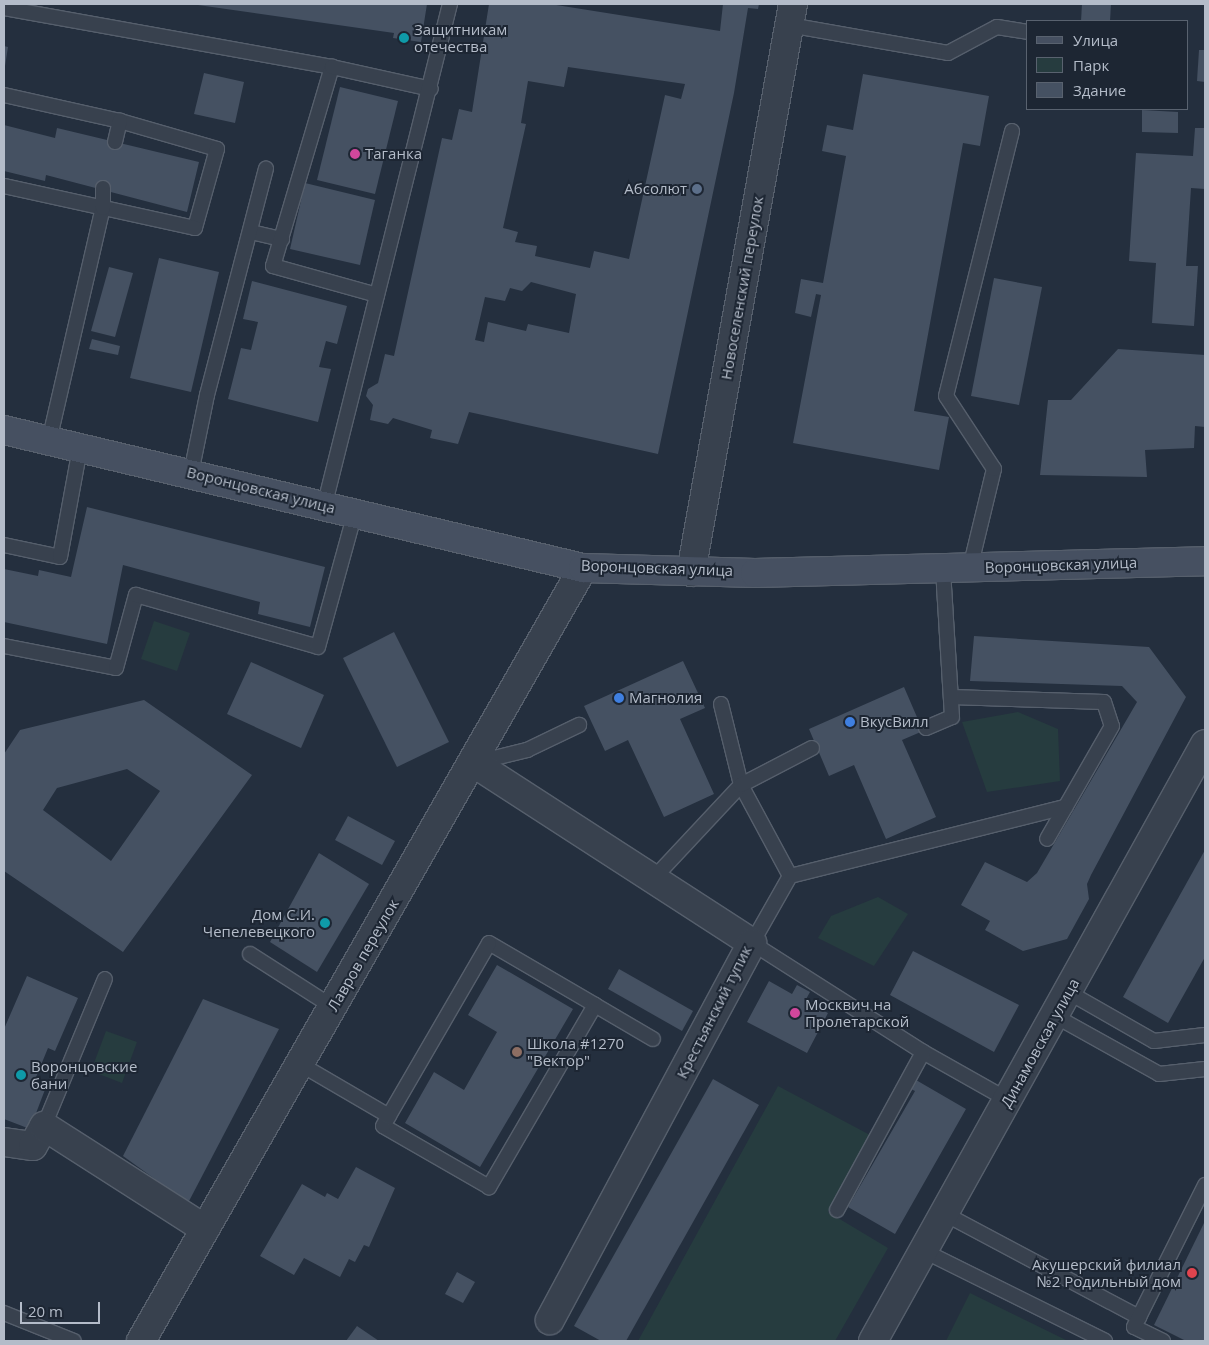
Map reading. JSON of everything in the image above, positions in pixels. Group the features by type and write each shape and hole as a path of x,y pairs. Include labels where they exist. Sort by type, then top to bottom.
{"main road":[{"name":"Воронцовская улица","path":"4,430 191,473 324,507 583,568 691,572 957,568 1205,561"}],"street":[{"name":"Новоселенский переулок","path":"691,572 791,14"},
{"name":"Лавров переулок","path":"141,1341 474,763 583,568"},
{"name":"Динамовская улица","path":"873,1341 1205,744"},
{"name":"Крестьянский тупик","path":"474,763 752,943 550,1320"},
{"path":"4,1142 33,1146 44,1126 205,1229"}],"lane":[{"path":"324,507 450,4"},
{"path":"4,8 332,67 430,89"},
{"path":"791,14 948,53 997,27 1026,32"},
{"path":"332,67 273,266 378,295"},
{"path":"4,95 120,121 217,149 195,228 4,186"},
{"path":"115,142 120,121"},
{"path":"926,728 952,717 951,697 957,568 994,469 946,396 1012,131"},
{"path":"191,473 207,395 266,169"},
{"path":"49,441 103,208 103,188"},
{"path":"251,232 282,239"},
{"path":"4,545 60,557 80,448"},
{"path":"4,646 116,668 136,594 318,647 356,513"},
{"path":"951,697 1104,702 1112,726 1047,839"},
{"path":"721,704 741,785 790,876"},
{"path":"474,763 526,750 579,725"},
{"path":"654,879 741,785 812,748"},
{"path":"1008,1100 923,1052 752,943 790,876 1065,807"},
{"path":"595,1005 489,1187 383,1126 489,943 595,1005 653,1039"},
{"path":"250,954 333,1007"},
{"path":"44,1126 105,979"},
{"path":"1068,992 1154,1041 1205,1035"},
{"path":"1055,1016 1159,1074 1205,1069"},
{"path":"837,1210 923,1052"},
{"path":"300,1064 389,1116"},
{"path":"1163,1341 1134,1327 1205,1185"},
{"path":"945,1214 1139,1317"},
{"path":"924,1251 1106,1341"},
{"path":"4,1313 74,1341"}],"green space":[{"path":"154,621 190,633 177,671 141,659"},
{"path":"1018,712 1058,729 1060,781 987,792 962,722"},
{"path":"878,897 908,914 874,966 818,938 831,916"},
{"path":"106,1031 137,1042 122,1083 91,1071"},
{"path":"778,1086 870,1135 828,1212 888,1248 835,1341 638,1341"},
{"path":"970,1293 1066,1340 946,1341"}],"building":[{"path":"191,4 427,4 421,42 393,38 394,33"},
{"path":"489,4 550,4 720,31 723,4 759,4 758,9 748,8 734,93 658,454 469,412 458,444 430,438 432,430 393,418 388,424 370,420 373,405 366,396 368,389 378,383 385,354 394,356 442,138 452,140 459,109 472,112","holes":["568,67 685,84 681,99 665,95 629,259 594,251 590,268 535,256 537,246 515,242 518,232 503,228 526,124 521,123 528,81 564,87","531,282 576,294 569,333 528,324 526,331 488,322 484,342 475,340 485,297 505,301 510,288 522,291"]},
{"path":"1082,4 1111,4 1110,20 1081,20"},
{"path":"4,46 8,47 5,66 4,66"},
{"path":"1199,50 1205,50 1205,82 1197,81"},
{"path":"204,73 244,82 235,123 194,114"},
{"path":"863,74 989,96 980,146 963,143 914,411 949,417 939,470 793,443 821,295 816,294 811,317 795,313 801,279 823,283 846,156 822,151 827,125 853,130"},
{"name":"Таганка","path":"340,87 398,101 375,194 317,180"},
{"path":"1142,110 1178,112 1178,133 1142,132"},
{"path":"4,125 55,138 57,128 199,162 187,212 46,175 45,181 4,171"},
{"path":"1195,128 1205,128 1205,189 1191,188 1186,266 1198,266 1194,326 1152,323 1156,263 1129,261 1136,153 1193,156"},
{"path":"305,183 375,200 360,265 290,249"},
{"path":"159,258 219,272 191,392 130,378"},
{"path":"109,267 133,273 115,337 91,331"},
{"path":"994,278 1042,287 1019,405 971,396"},
{"path":"252,281 347,306 337,344 326,341 319,367 331,369 318,422 228,399 241,348 251,350 258,322 243,319"},
{"path":"92,339 120,346 118,355 89,349"},
{"path":"1118,349 1205,355 1205,427 1195,426 1194,448 1145,450 1147,477 1040,475 1048,400 1071,400"},
{"path":"87,507 325,567 310,627 258,614 260,602 123,565 107,644 4,622 4,569 38,576 39,570 71,577"},
{"path":"394,632 449,742 397,767 343,658"},
{"path":"974,636 1149,647 1186,697 1091,875 1087,884 1089,899 1067,939 1023,951 985,930 990,921 961,905 985,862 1027,882 1037,873 1137,702 1122,686 970,681"},
{"path":"683,661 705,708 680,719 714,794 664,817 628,740 605,751 584,706"},
{"path":"251,662 324,695 301,748 227,714"},
{"path":"904,687 923,731 902,740 936,817 886,839 854,765 829,776 809,729"},
{"path":"144,700 252,775 123,952 4,871 4,754 20,730","holes":["127,769 160,791 111,861 43,810 57,788"]},
{"path":"348,816 395,841 382,865 335,840"},
{"path":"1205,850 1205,957 1168,1023 1123,997"},
{"path":"319,853 369,884 317,972 270,942"},
{"path":"913,951 1019,1005 994,1052 890,995"},
{"name":"Школа #1270 \"Вектор\"","path":"497,965 573,1009 480,1167 405,1123 434,1072 464,1090 497,1032 468,1015"},
{"path":"619,969 693,1011 682,1031 608,989"},
{"path":"27,976 78,998 55,1051 48,1048 34,1082 46,1087 30,1129 4,1119 4,1029"},
{"path":"769,981 792,994 797,985 810,992 805,1001 828,1013 807,1053 747,1022"},
{"path":"203,999 279,1029 188,1203 123,1156"},
{"path":"713,1079 759,1105 626,1341 601,1341 574,1326"},
{"path":"916,1080 966,1109 895,1234 848,1207 915,1091 911,1089"},
{"path":"356,1167 395,1188 369,1247 364,1245 355,1262 349,1259 340,1277 304,1258 294,1275 260,1256 302,1184 325,1197 327,1193 338,1199"},
{"name":"Акушерский филиал №2 Родильный дом","path":"1205,1221 1205,1341 1186,1341 1154,1325"},
{"path":"457,1272 475,1282 463,1303 445,1294"},
{"path":"357,1326 379,1341 346,1341"}],"place":[{"name":"Защитникам отечества","path":"404,38"},
{"name":"Таганка","path":"355,154"},
{"name":"Абсолют","path":"697,189"},
{"name":"Магнолия","path":"619,698"},
{"name":"ВкусВилл","path":"850,722"},
{"name":"Дом С.И. Чепелевецкого","path":"325,923"},
{"name":"Москвич на Пролетарской","path":"795,1013"},
{"name":"Школа #1270 \"Вектор\"","path":"517,1052"},
{"name":"Воронцовские бани","path":"21,1075"},
{"name":"Акушерский филиал №2 Родильный дом","path":"1192,1273"}]}
